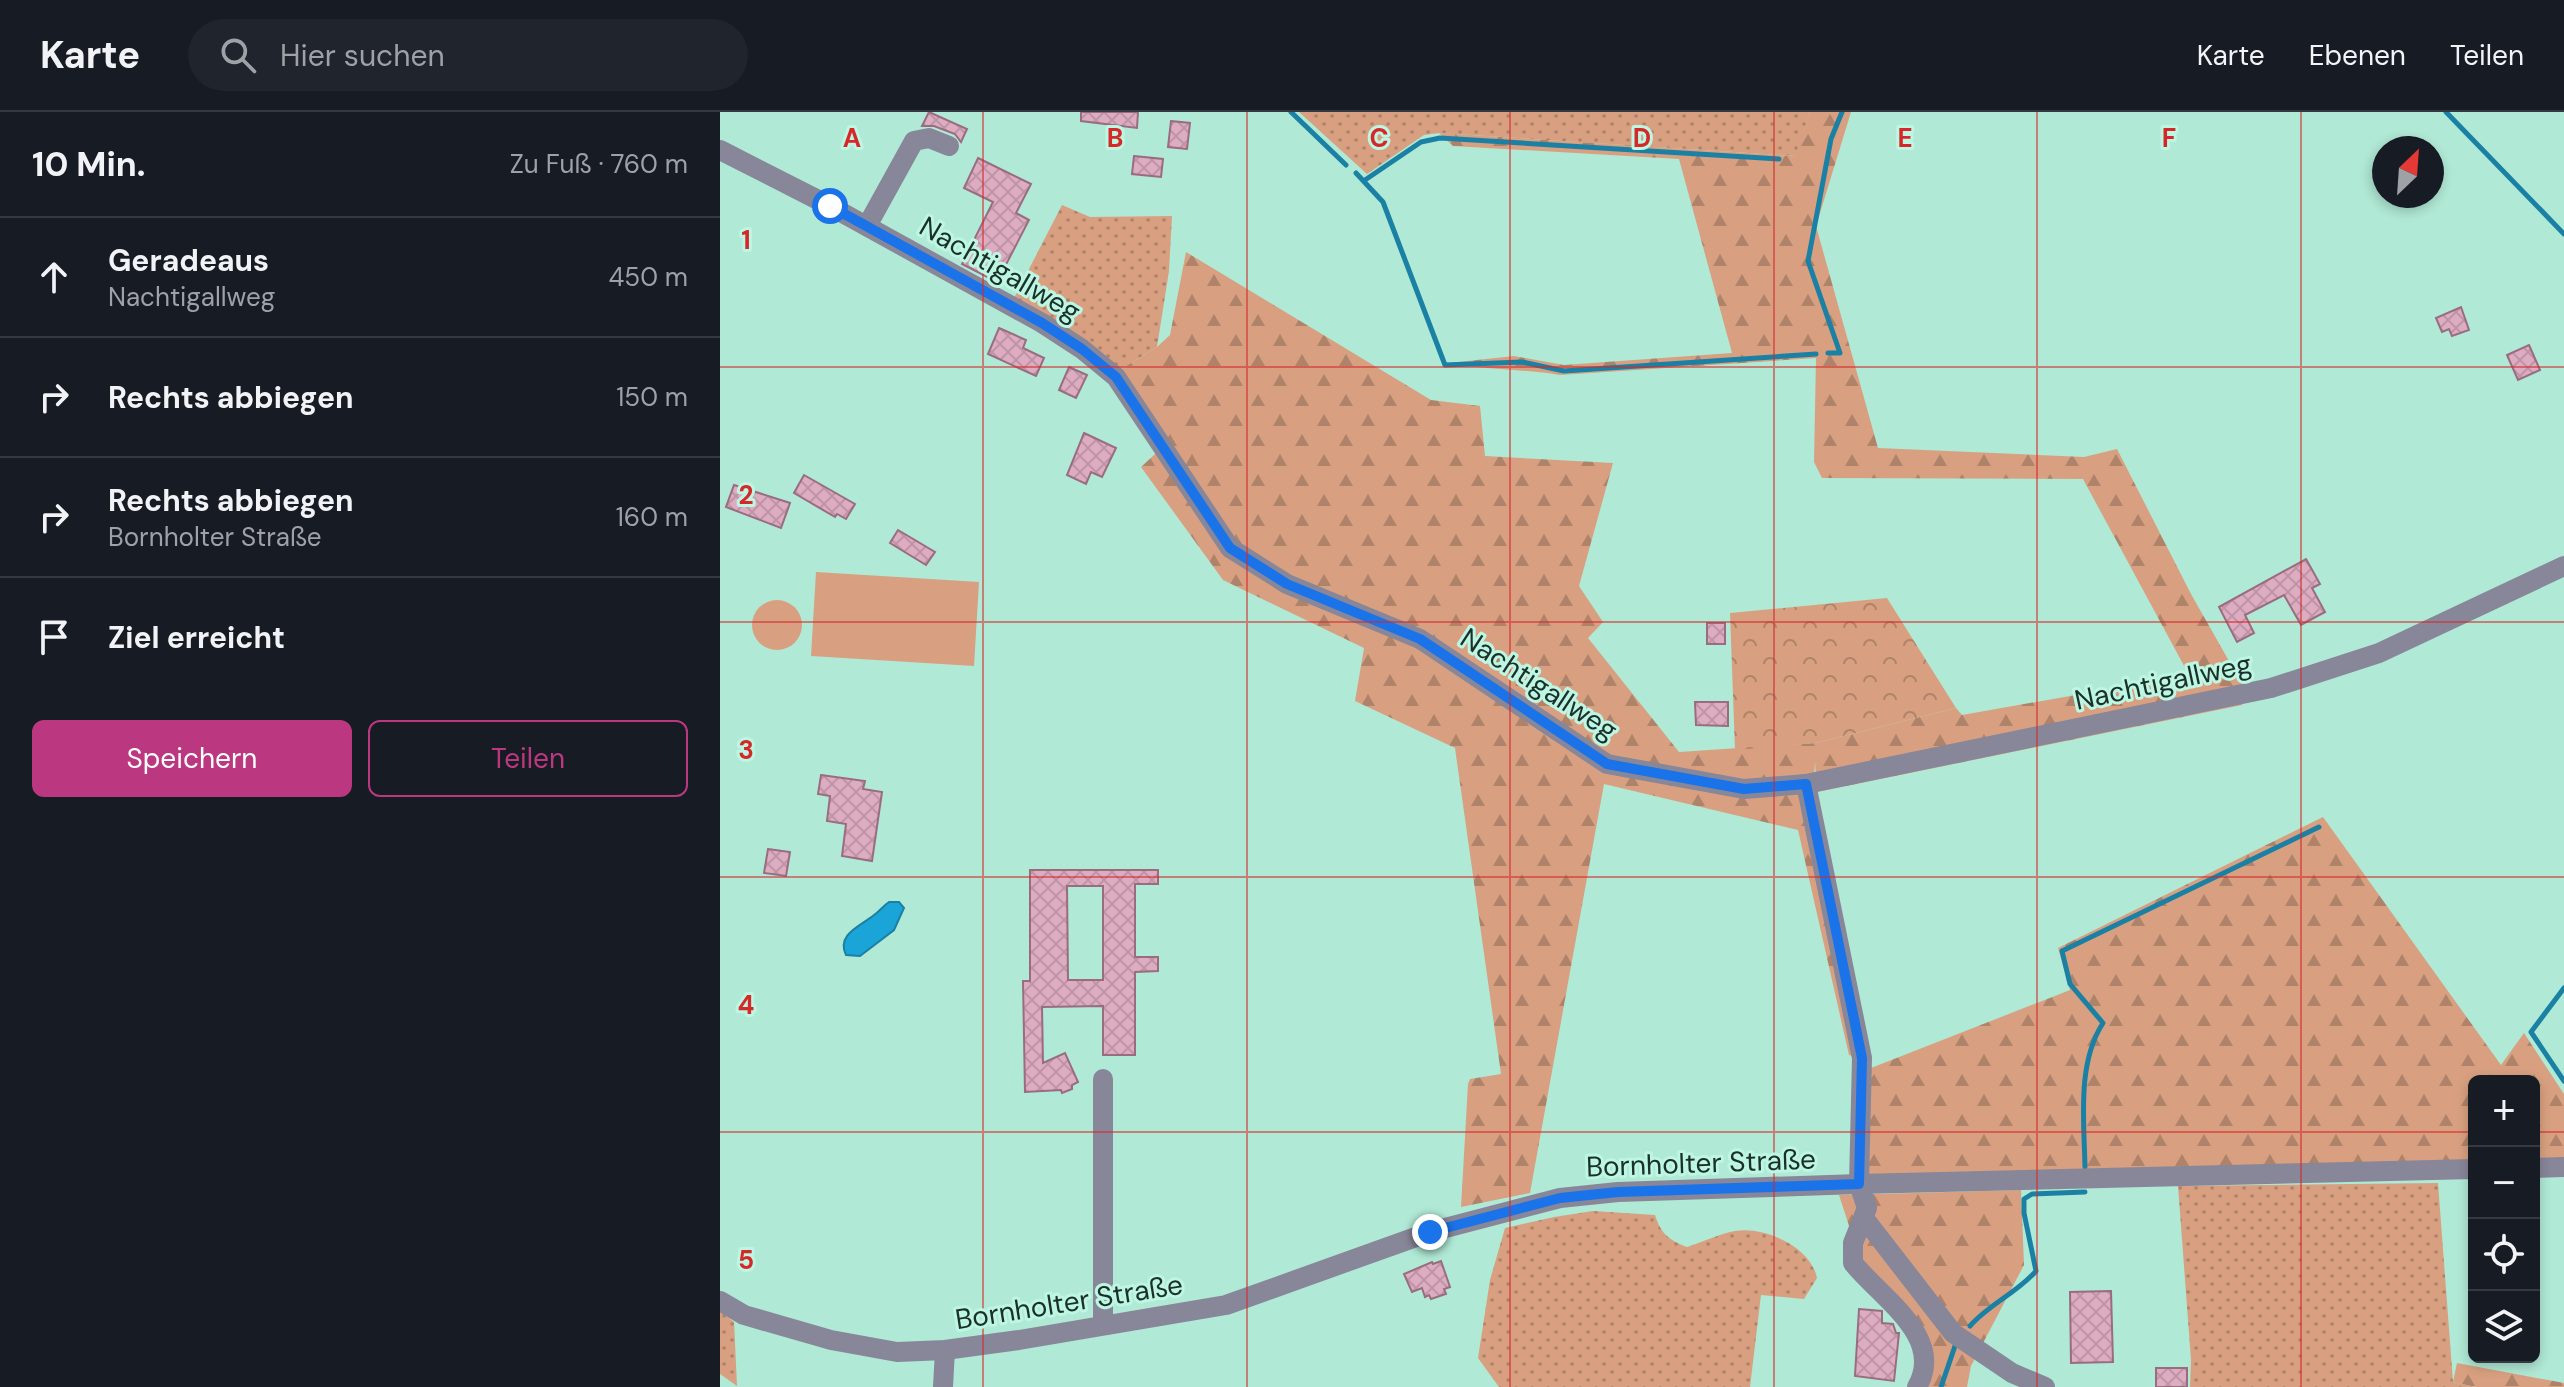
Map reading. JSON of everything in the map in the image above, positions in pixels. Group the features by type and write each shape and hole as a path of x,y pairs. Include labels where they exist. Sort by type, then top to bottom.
{"street":[{"path":"867,226 914,141 929,138 949,146"},
{"name":"Nachtigallweg","path":"720,150 867,226 1042,323 1082,349 1116,377 1230,548 1287,584 1420,639 1607,764 1744,789 1806,784 2271,688 2379,653 2564,566"},
{"path":"1806,784 1862,1058 1859,1184 1867,1208 1853,1243 1853,1263 1903,1316 1922,1345 1924,1368 1917,1387"},
{"path":"1103,1079 1103,1325"},
{"path":"2540,1168 2564,1167"},
{"name":"Bornholter Straße","path":"720,1301 744,1315 831,1340 897,1352 945,1350 1226,1305 1430,1232 1560,1198 1618,1192 1859,1184 2468,1169"},
{"path":"1864,1218 1953,1333 2012,1373 2045,1387"},
{"path":"943,1387 945,1350"}],"green space":[{"path":"1299,112 1810,112 1796,156 1439,133 1424,135 1367,174"},
{"path":"1810,112 1851,112 1816,226 1878,448 2084,457 2117,449 2191,594 2242,684 2242,705 1817,792 1815,762 1814,778 1857,1057 1849,1055 1798,830 1604,784 1530,1193 1461,1207 1468,1084 1470,1079 1501,1074 1455,748 1355,701 1364,648 1223,580 1141,467 1166,444 1118,371 1157,347 1170,335 1186,252 1431,400 1480,406 1485,456 1613,463 1579,586 1603,622 1588,638 1679,752 1815,743 1956,708 1962,715 2189,675 2083,479 1822,478 1814,462 1816,358 1560,375 1449,363 1514,356 1564,365 1732,353 1679,159 1453,146 1439,133 1795,156"},
{"path":"1062,205 1090,217 1172,216 1169,271 1157,347 1118,371 1012,302"},
{"path":"816,572 979,582 974,666 811,656"},
{"path":"1887,598 1956,708 1815,743 1735,750 1730,613"},
{"path":"777,600 795,607 802,625 795,643 777,650 759,643 752,625 759,607"},
{"path":"2323,817 2501,1065 2524,1033 2564,1094 2564,1159 2540,1160 2540,1075 2468,1075 2468,1161 1865,1177 1871,1068 2070,990 2058,948"},
{"path":"2438,1183 2453,1382 2476,1387 2190,1387 2191,1360 2178,1186"},
{"path":"2021,1190 2024,1265 1971,1366 1967,1387 1926,1387 1931,1357 1863,1269 1839,1195"},
{"path":"1593,1211 1655,1215 1666,1236 1687,1247 1729,1232 1747,1230 1785,1241 1806,1257 1817,1278 1804,1299 1761,1295 1750,1387 1499,1387 1478,1358 1490,1280 1505,1228"},
{"path":"720,1311 734,1322 737,1386 720,1374"},
{"path":"2457,1363 2564,1383 2564,1387 2476,1387 2453,1382"}],"water":[{"path":"889,902 899,902 904,908 894,930 860,956 846,955 844,941 851,931"}],"building":[{"path":"929,112 967,129 961,142 955,134 934,126 922,126"},
{"path":"1081,112 1138,112 1137,128 1081,121"},
{"path":"1171,121 1190,123 1187,149 1168,147"},
{"path":"1134,156 1163,159 1161,177 1132,174"},
{"path":"978,158 1031,184 1016,213 1029,220 997,282 962,264 993,202 964,188"},
{"path":"2461,307 2469,330 2452,336 2449,329 2442,332 2436,318"},
{"path":"999,328 1026,340 1023,348 1044,358 1036,376 988,354"},
{"path":"2529,345 2540,370 2518,380 2507,355"},
{"path":"1069,367 1087,375 1076,398 1059,390"},
{"path":"1084,433 1116,448 1102,477 1091,472 1086,484 1067,475"},
{"path":"804,475 855,504 846,519 837,514 835,517 794,493"},
{"path":"734,485 790,503 781,528 726,507"},
{"path":"898,530 935,552 926,565 890,543"},
{"path":"2306,559 2320,584 2312,588 2325,612 2301,625 2284,595 2245,615 2254,633 2237,642 2219,607"},
{"path":"1707,623 1725,623 1725,644 1707,644"},
{"path":"1695,702 1728,702 1728,726 1696,725"},
{"path":"821,775 865,781 863,789 882,792 872,861 842,856 846,824 827,821 830,796 818,794"},
{"path":"768,849 790,852 786,876 764,873"},
{"path":"1030,870 1158,870 1158,884 1135,884 1135,957 1158,957 1158,971 1135,972 1135,1055 1103,1055 1103,1006 1042,1007 1043,1063 1065,1053 1078,1082 1062,1093 1061,1090 1025,1092 1023,981 1030,981","holes":["1067,886 1103,886 1103,980 1068,980"]},
{"path":"1441,1261 1450,1287 1444,1289 1446,1294 1431,1299 1429,1295 1425,1297 1422,1288 1412,1292 1404,1274"},
{"path":"2111,1291 2113,1362 2071,1363 2070,1292"},
{"path":"1859,1309 1882,1311 1882,1323 1893,1324 1896,1333 1899,1333 1894,1381 1855,1376"},
{"path":"2156,1368 2187,1368 2187,1387 2156,1387"}],"waterway":[{"path":"1291,112 1346,165"},
{"path":"1828,353 1840,353 1808,261 1831,139 1842,112"},
{"path":"2446,112 2564,234"},
{"path":"1365,180 1421,142 1440,138 1779,159"},
{"path":"1356,173 1383,202 1445,365 1522,362 1564,371 1816,354"},
{"path":"2085,1167 2083,1111 2086,1074 2089,1056 2103,1023 2070,984 2062,951 2319,827"},
{"path":"2564,988 2531,1032 2564,1081"},
{"path":"1970,1326 2036,1271 2024,1199 2032,1194 2085,1192"},
{"path":"1941,1387 1956,1343"}],"route":[{"path":"830,206 1042,323 1082,349 1116,377 1230,548 1287,584 1420,639 1607,764 1744,789 1806,784 1862,1058 1859,1184 1618,1192 1560,1198 1430,1232"}]}
